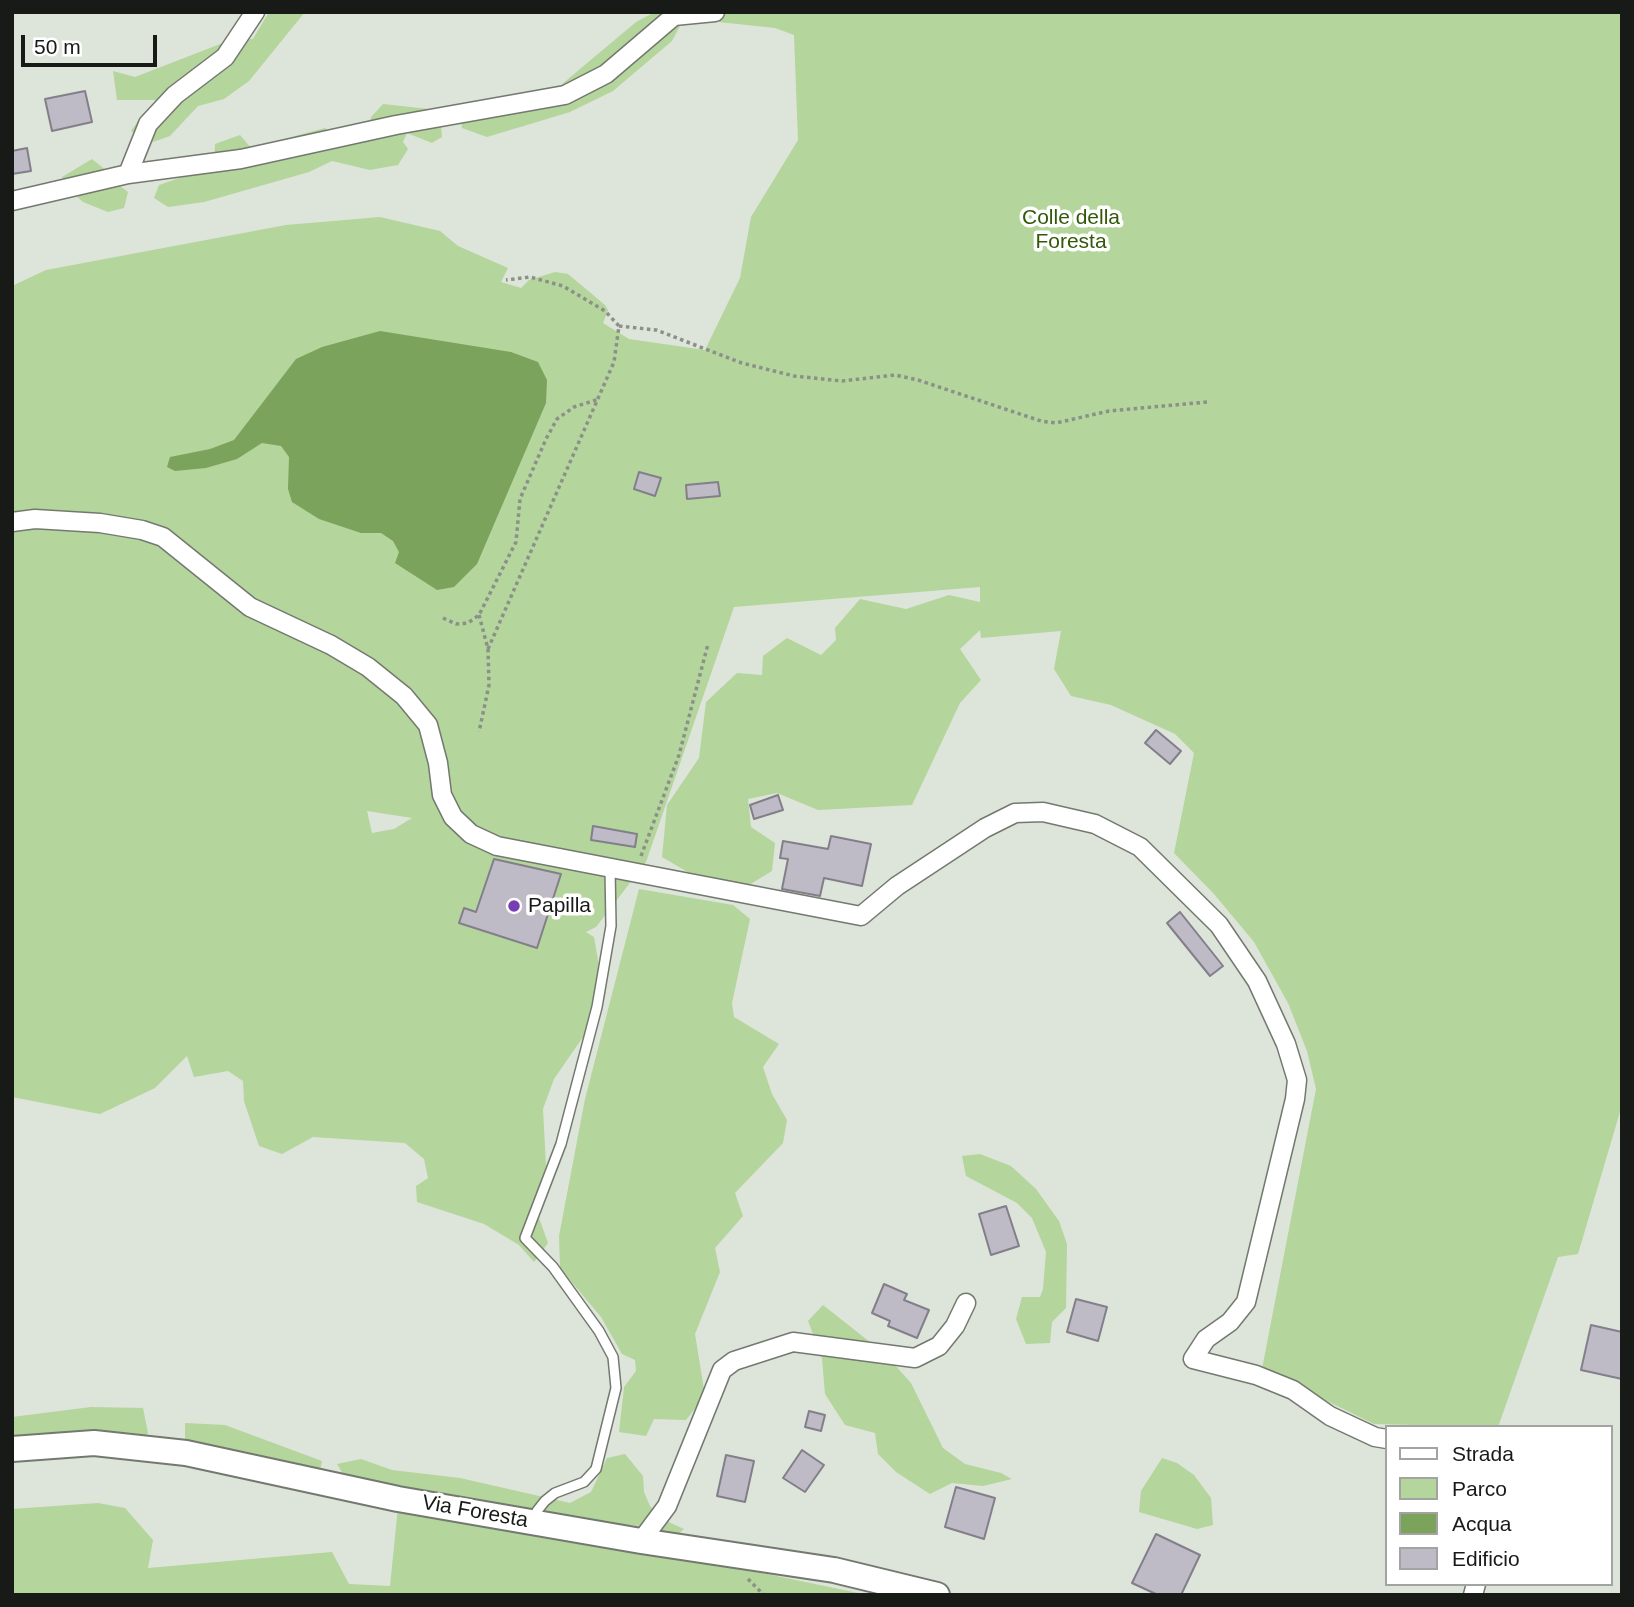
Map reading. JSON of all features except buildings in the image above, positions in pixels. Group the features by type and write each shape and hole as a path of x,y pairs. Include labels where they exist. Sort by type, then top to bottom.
{"main road":[{"name":"Via Foresta","path":"12,1449 94,1443 186,1453 398,1499 641,1541 834,1570 937,1595"}],"street":[{"path":"128,174 148,124 175,95 225,57 255,12"},
{"path":"12,201 128,174 241,159 396,125 565,96 606,74 674,16 715,12"},
{"path":"12,522 35,519 100,523 142,530 163,537 250,607 331,645 368,667 404,696 428,724 438,763 442,795 453,817 471,834 497,846 860,916 897,887 985,828 1015,813 1043,812 1096,824 1140,847 1219,925 1257,981 1286,1044 1297,1080 1247,1302 1230,1322 1206,1339 1193,1359 1255,1375 1293,1390 1330,1416 1375,1437 1386,1439"},
{"path":"641,1541 667,1506 722,1370 734,1361 793,1342 915,1359 939,1346 956,1326 966,1303"}],"lane":[{"path":"535,1522 537,1511 545,1501 555,1493 584,1482 596,1469 616,1388 613,1357 592,1320 553,1267 525,1238 562,1144 597,1007 611,926 610,868"}],"path":[{"path":"506,280 530,277 552,281 605,311 619,326 656,330 771,372 819,381 895,375 1056,423 1110,411 1207,402"},
{"path":"488,649 599,399 614,362 619,326"},
{"path":"443,618 456,624 468,623 479,615 516,542 520,499 557,419 574,407 599,399"},
{"path":"479,615 488,649 489,685 480,732"},
{"path":"629,871 640,859 679,755 708,644"}],"green space":[{"path":"269,12 305,12 249,81 224,99 198,106 170,136 150,143 131,131 143,114 158,108 155,100 117,100 113,71 135,77 228,41 253,39"},
{"name":"Colle della Foresta","path":"655,12 1622,12 1622,1105 1578,1254 1558,1257 1499,1425 1374,1424 1262,1369 1316,1089 1307,1051 1288,1003 1254,942 1214,894 1174,853 1194,753 1175,734 1111,705 1071,696 1054,669 1061,631 981,638 980,630 960,649 981,680 960,703 912,805 818,810 777,793 748,799 751,827 775,843 772,871 744,888 701,880 662,857 667,805 699,758 706,702 737,673 762,675 763,656 787,638 821,655 836,640 835,628 860,599 906,609 949,595 980,602 980,587 734,607 646,862 596,927 586,932 594,937 600,972 592,1024 554,1079 543,1109 546,1166 534,1204 548,1243 534,1262 519,1245 484,1224 417,1202 416,1186 428,1178 424,1159 405,1143 313,1137 282,1154 259,1146 244,1101 243,1081 228,1071 194,1077 187,1056 155,1088 100,1114 12,1097 12,286 46,270 286,225 380,217 440,231 458,246 508,268 501,282 521,288 529,280 555,272 568,274 605,305 608,310 603,323 629,339 705,350 740,278 751,217 798,140 794,35 775,28 709,21 681,24 672,41 613,91 570,112 487,137 462,128 460,112 466,104 561,85 636,22","holes":["367,811 412,818 394,829 372,833"]},
{"path":"383,104 429,109 440,115 442,137 432,143 407,133 403,142 408,149 398,165 370,170 332,161 309,172 204,202 168,207 154,198 159,185 188,175 214,171 215,144 240,135 257,155 292,152 284,139 325,128 343,146 361,137 372,116"},
{"path":"92,159 128,192 124,208 108,212 83,202 68,188 62,177"},
{"path":"639,889 733,905 750,919 732,1003 734,1017 779,1044 763,1067 772,1094 787,1120 783,1143 735,1193 743,1216 715,1248 720,1272 695,1334 705,1396 686,1420 654,1419 646,1436 619,1432 624,1387 636,1371 635,1360 622,1354 601,1317 560,1268 559,1236 585,1099"},
{"path":"980,1154 1011,1166 1036,1189 1059,1221 1067,1244 1066,1308 1052,1322 1050,1343 1026,1344 1016,1319 1022,1297 1040,1297 1046,1252 1032,1218 1017,1203 966,1176 962,1156"},
{"path":"823,1305 885,1354 911,1383 943,1448 965,1464 1001,1473 1012,1479 983,1486 952,1483 930,1494 896,1472 878,1454 875,1433 845,1425 825,1394 822,1358 808,1321"},
{"path":"91,1407 143,1408 148,1433 143,1440 74,1431 12,1441 12,1417"},
{"path":"185,1423 225,1425 322,1461 319,1476 209,1451 185,1439"},
{"path":"625,1454 643,1476 644,1492 650,1506 662,1519 684,1529 673,1539 646,1533 640,1526 584,1522 351,1487 337,1464 361,1459 392,1470 460,1478 570,1503 591,1492 607,1458"},
{"path":"1162,1458 1177,1463 1194,1475 1211,1498 1213,1525 1197,1529 1139,1512 1141,1491"},
{"path":"98,1503 125,1508 153,1540 148,1568 332,1552 349,1584 390,1586 398,1507 680,1556 868,1595 12,1595 12,1509"}],"water":[{"path":"380,331 511,352 538,362 547,380 546,403 477,564 454,587 437,590 395,563 399,552 393,541 381,533 361,533 319,519 292,502 288,489 289,457 281,446 262,443 237,459 206,468 175,471 167,467 170,457 210,449 234,440 296,359 322,347"}],"place":[{"name":"Papilla","path":"514,906"}]}
